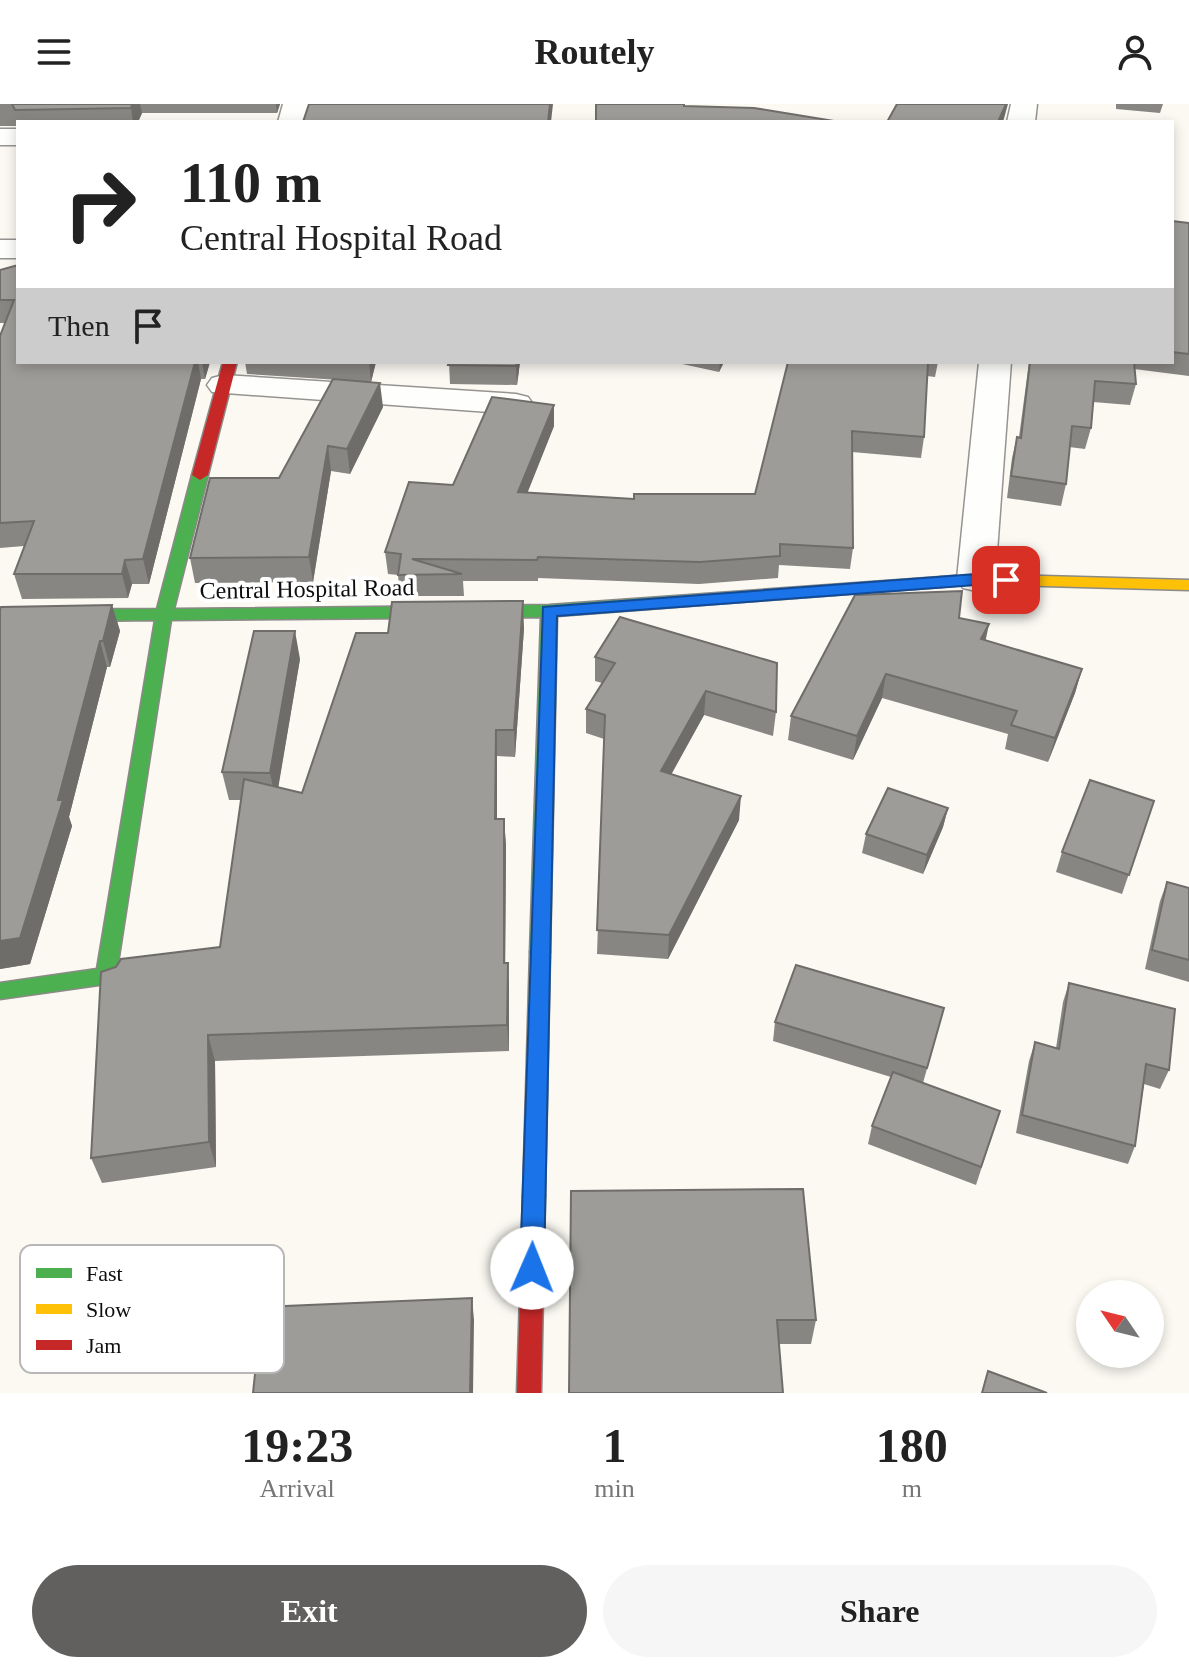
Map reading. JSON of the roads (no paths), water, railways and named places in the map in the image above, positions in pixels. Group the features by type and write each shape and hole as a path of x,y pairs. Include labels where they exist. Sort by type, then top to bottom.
{"street":[{"path":"976,579 995,364"},
{"path":"0,991 106,976 164,614 227,374 516,404"},
{"name":"Central Hospital Road","path":"0,616 549,611 976,579 1189,585"},
{"path":"529,1393 549,611"}]}
